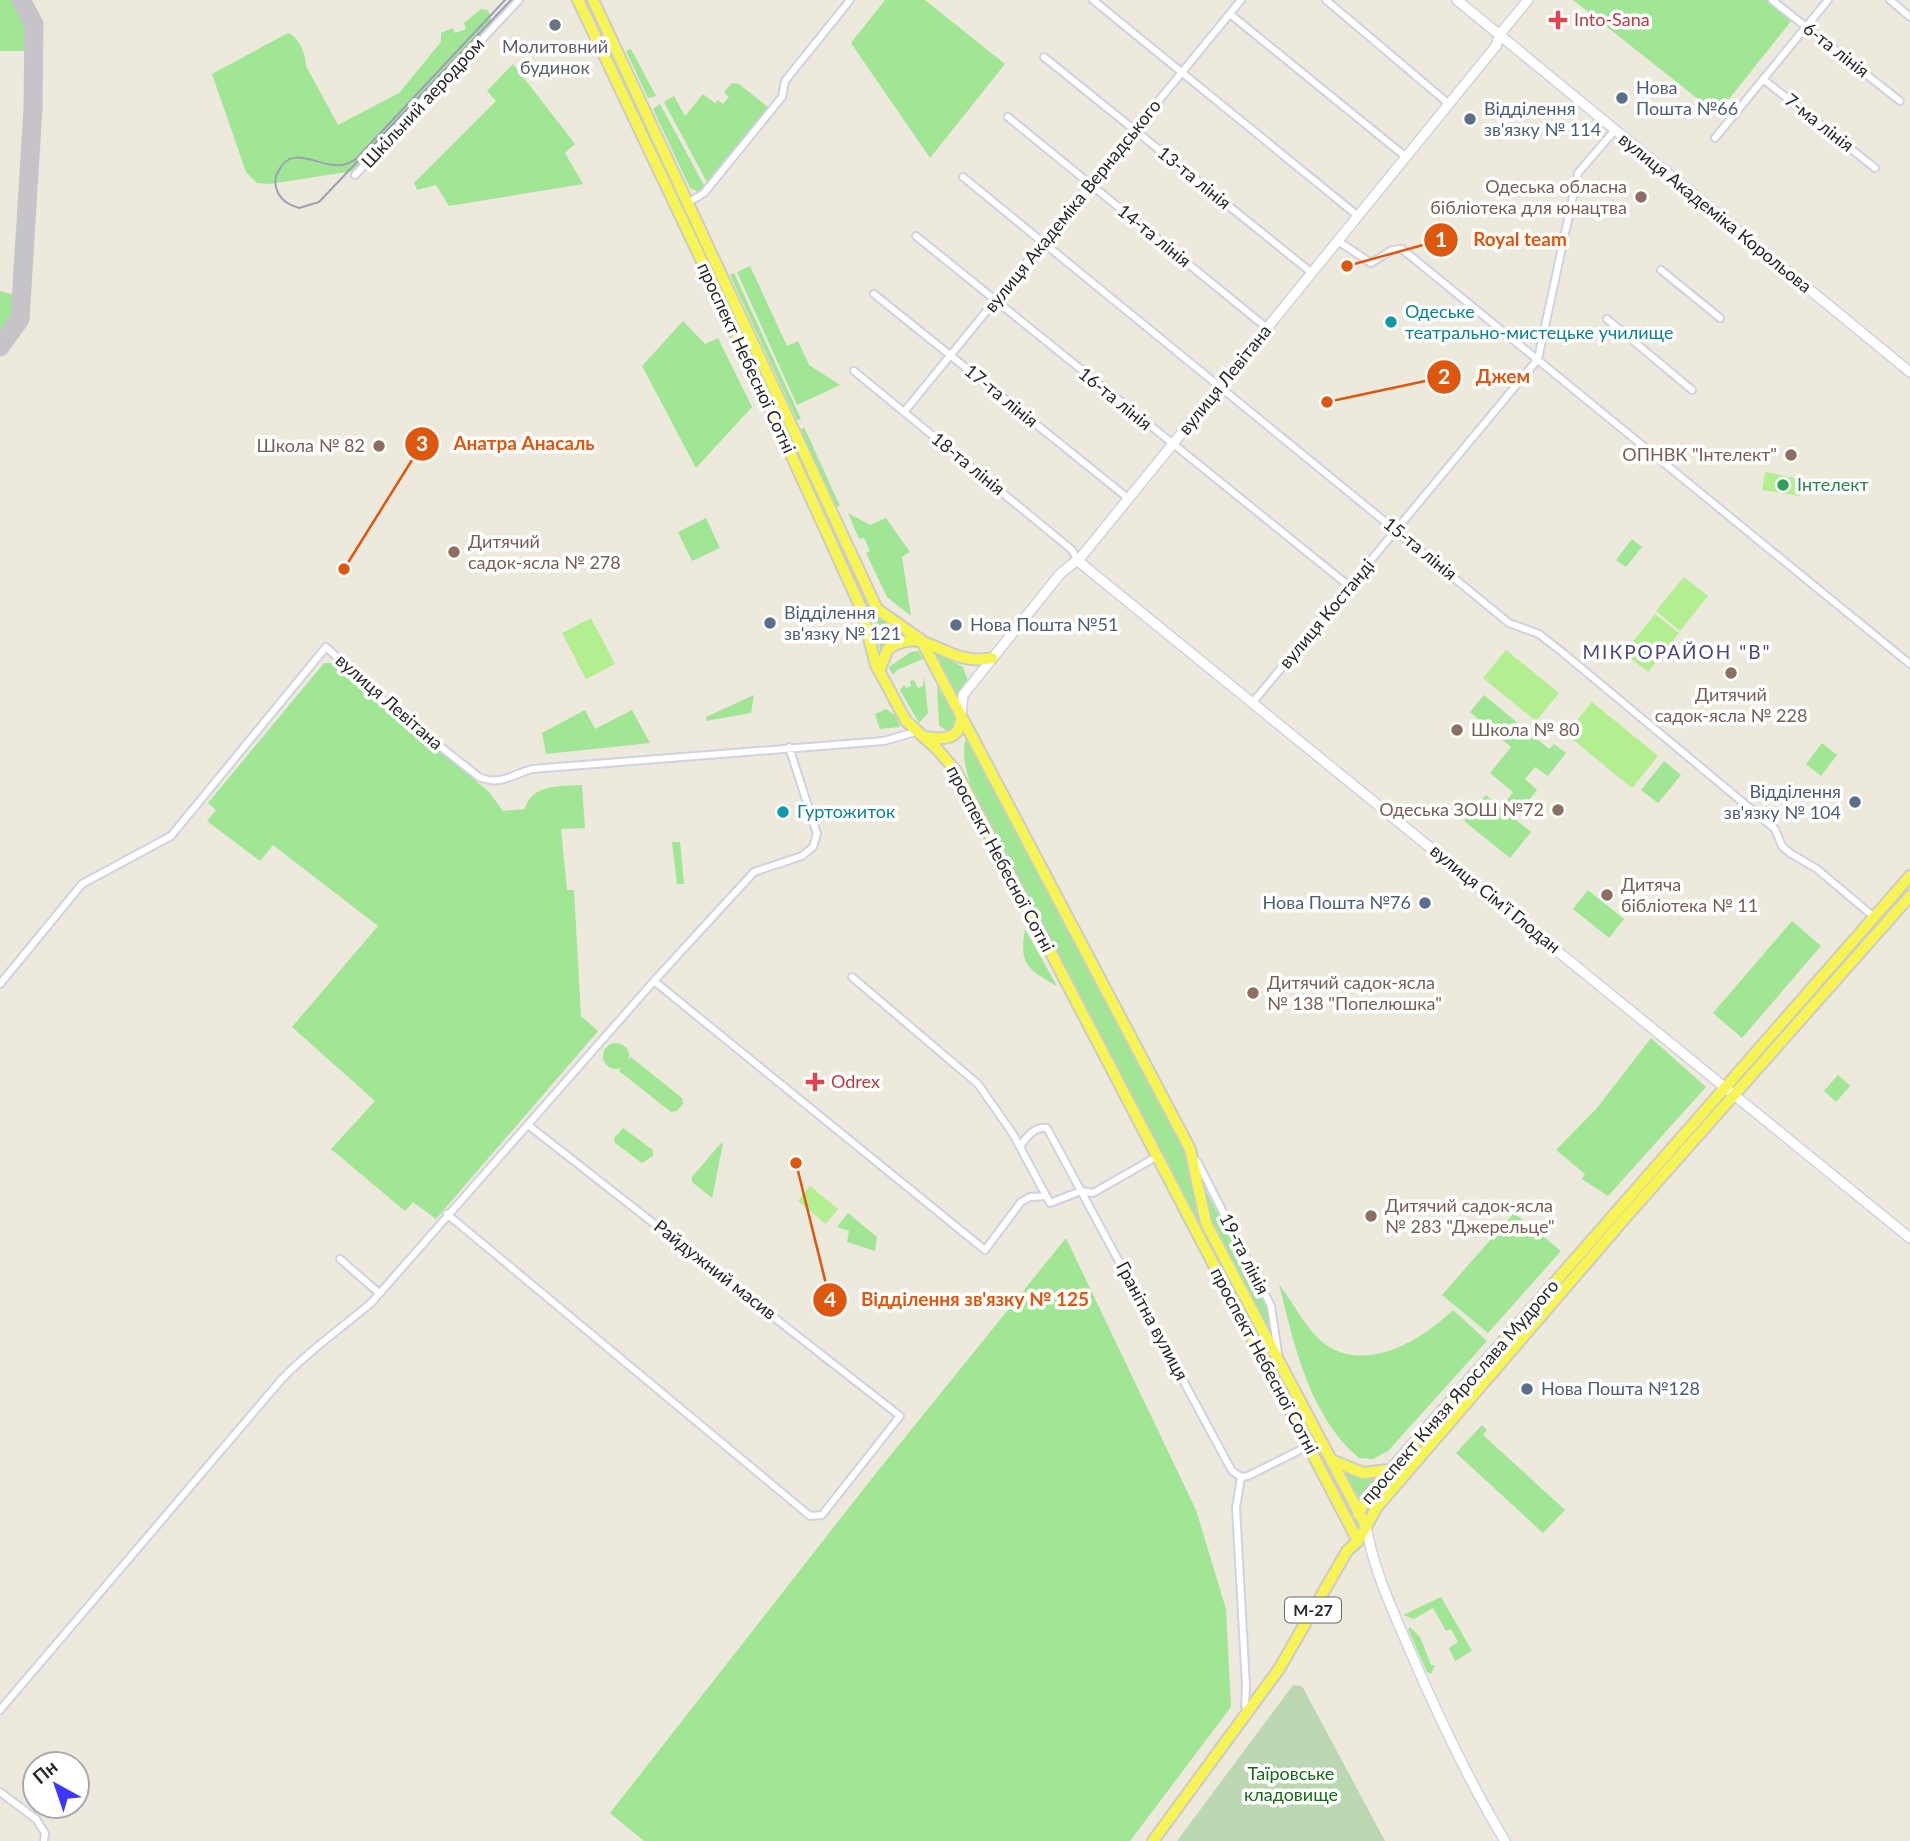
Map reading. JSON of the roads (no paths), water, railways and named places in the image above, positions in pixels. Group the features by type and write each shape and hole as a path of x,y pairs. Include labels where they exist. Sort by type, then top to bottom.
{"main road":[{"name":"проспект Небесної Сотні","path":"578,0 877,609 921,640 1190,1149 1206,1223 1279,1365 1359,1511 1366,1526 1372,1561"},
{"name":"проспект Небесної Сотні","path":"593,0 689,202 732,311 861,608 880,671 906,721 956,771 1352,1530 1372,1561 1458,1758 1506,1841"},
{"name":"вулиця Академіка Корольова","path":"1457,0 1910,372"},
{"name":"вулиця Левітана","path":"919,734 951,738 960,730 963,695 1060,574 1078,561 1129,499 1496,46 1500,34 1528,0"},
{"name":"вулиця Сім'ї Глодан","path":"1078,561 1910,1238"},
{"path":"880,671 888,649 898,642 921,640 957,658 978,661 992,658"},
{"name":"проспект Князя Ярослава Мудрого","path":"1347,1552 1359,1511 1391,1469 1910,876"},
{"name":"проспект Князя Ярослава Мудрого","path":"1347,1552 1358,1541 1377,1507 1422,1454 1910,896"},
{"path":"1874,917 1884,925"},
{"path":"1331,1460 1363,1472 1377,1474 1391,1469"},
{"name":"М-27","path":"1153,1841 1279,1670 1347,1552"}],"street":[{"name":"Шкільний аеродром","path":"355,175 519,0"},
{"path":"689,202 704,193 782,97 785,81 850,0"},
{"path":"1093,0 1358,216"},
{"name":"вулиця Академіка Вернадського","path":"904,412 1241,0"},
{"path":"1325,0 1449,104"},
{"name":"6-та лінія","path":"1772,0 1900,101"},
{"path":"1715,138 1828,0"},
{"path":"1890,0 1910,17"},
{"path":"1230,14 1406,157"},
{"name":"13-та лінія","path":"1044,57 1312,273"},
{"name":"7-ма лінія","path":"1763,79 1875,168"},
{"name":"14-та лінія","path":"1008,117 1267,328"},
{"name":"вулиця Костанді","path":"1253,702 1538,359 1578,173 1614,131"},
{"name":"15-та лінія","path":"963,177 1514,627 1542,636 1775,829 1782,846 1790,853 1817,869 1874,917"},
{"name":"16-та лінія","path":"916,236 1172,446 1349,586"},
{"path":"1338,241 1371,263 1397,247 1402,248 1910,664"},
{"path":"1661,270 1720,318"},
{"name":"17-та лінія","path":"874,294 1129,499"},
{"path":"1608,319 1692,390"},
{"name":"18-та лінія","path":"854,371 1072,550 1078,561"},
{"name":"вулиця Левітана","path":"0,984 82,884 171,836 326,647 399,714 489,782 505,780 531,769 884,741 919,734"},
{"path":"0,1710 289,1371 313,1347 348,1323 379,1293 654,981 754,872 802,856 813,847 817,834 789,747"},
{"path":"852,977 975,1082 1020,1147 1050,1203 1082,1191 1093,1193 1156,1157"},
{"path":"654,981 985,1250 1026,1199 1046,1196"},
{"name":"Райдужний масив","path":"447,1214 810,1516 822,1515 900,1416 528,1125"},
{"name":"Гранітна вулиця","path":"1020,1147 1025,1138 1040,1128 1047,1128 1232,1471 1241,1477"},
{"name":"19-та лінія","path":"1190,1149 1271,1306 1279,1365"},
{"path":"340,1259 379,1293"},
{"path":"1248,1712 1245,1706 1236,1508 1241,1477 1308,1446"},
{"path":"0,1792 36,1819 45,1833 44,1841"}],"tram line":[{"path":"505,0 356,159 339,165 297,157 283,164 275,179 282,199 299,208 319,202 511,0"}],"place":[{"name":"Into-Sana","path":"1558,20"},
{"name":"Молитовний будинок","path":"555,25"},
{"name":"Нова Пошта №66","path":"1622,98"},
{"name":"Відділення зв'язку № 114","path":"1470,119"},
{"name":"Одеська обласна бібліотека для юнацтва","path":"1641,197"},
{"name":"Royal team","path":"1347,266"},
{"name":"Одеське театрально-мистецьке училище","path":"1391,322"},
{"name":"Джем","path":"1327,402"},
{"name":"Школа № 82","path":"379,446"},
{"name":"ОПНВК \"Інтелект\"","path":"1791,455"},
{"name":"Інтелект","path":"1783,485"},
{"name":"Дитячий садок-ясла № 278","path":"454,552"},
{"name":"Анатра Анасаль","path":"344,569"},
{"name":"Відділення зв'язку № 121","path":"770,623"},
{"name":"Нова Пошта №51","path":"956,625"},
{"name":"Дитячий садок-ясла № 228","path":"1731,673"},
{"name":"Школа № 80","path":"1457,730"},
{"name":"Відділення зв'язку № 104","path":"1855,802"},
{"name":"Одеська ЗОШ №72","path":"1558,810"},
{"name":"Гуртожиток","path":"783,812"},
{"name":"Дитяча бібліотека № 11","path":"1607,895"},
{"name":"Нова Пошта №76","path":"1425,903"},
{"name":"Дитячий садок-ясла № 138 \"Попелюшка\"","path":"1253,993"},
{"name":"Odrex","path":"815,1082"},
{"name":"Відділення зв'язку № 125","path":"796,1163"},
{"name":"Дитячий садок-ясла № 283 \"Джерельце\"","path":"1371,1216"},
{"name":"Нова Пошта №128","path":"1527,1389"}],"district":[{"name":"МІКРОРАЙОН \"В\"","path":"1677,652"}],"park label":[{"name":"Таїровське кладовище","path":"1291,1784"}]}
